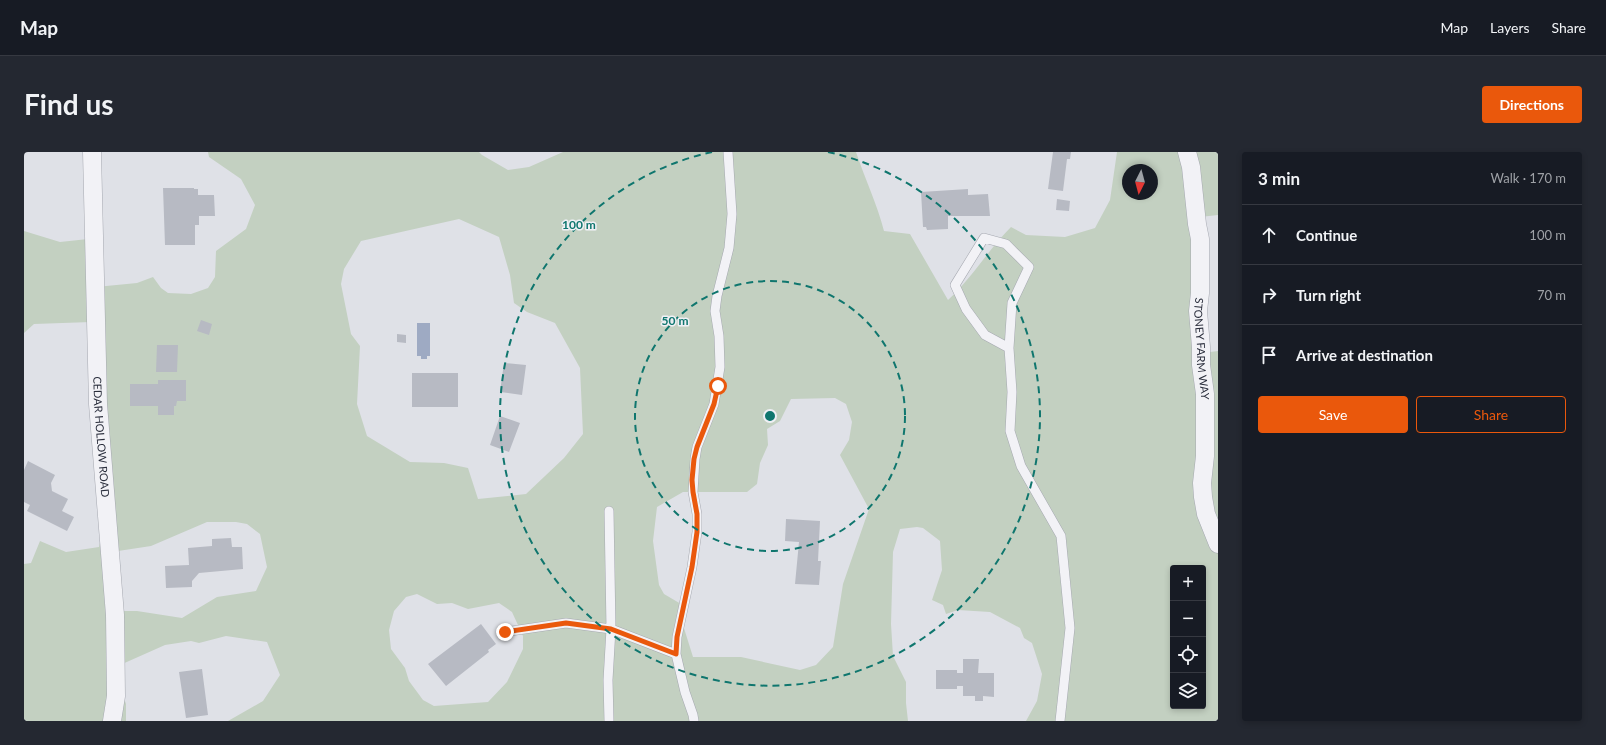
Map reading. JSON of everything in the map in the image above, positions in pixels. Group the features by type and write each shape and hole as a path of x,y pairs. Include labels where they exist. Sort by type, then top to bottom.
{"street":[{"name":"CEDAR HOLLOW ROAD","path":"92,152 98,404 114,615 116,696 112,721"},
{"name":"STONEY FARM WAY","path":"1187,152 1191,167 1200,239 1200,293 1198,311 1205,402 1205,456 1202,483 1203,497 1206,514 1218,544"}],"lane":[{"path":"694,721 694,715 685,692 676,654 677,637 697,532 697,514 692,480 694,459 697,447 714,404 718,380 720,336 715,311 717,296 729,248 732,214 728,152"},
{"path":"1009,348 985,334 966,309 954,285 984,238 1006,244 1029,267 1012,303 1009,348 1012,392 1010,431 1021,466 1061,536 1070,628 1060,721"},
{"path":"609,511 611,629 608,680 609,721"},
{"path":"505,632 566,623 611,629 676,654"}],"green space":[{"path":"208,152 479,152 508,170 529,167 563,152 856,152 884,231 910,234 948,300 965,283 1011,227 1026,235 1065,237 1095,228 1110,200 1117,152 1218,152 1218,215 1200,217 1202,353 1218,351 1218,721 1026,721 1037,701 1042,674 1032,643 1024,638 1020,628 990,612 958,610 946,614 943,605 932,600 942,570 940,541 923,528 917,527 900,529 893,552 891,624 893,656 906,682 908,721 228,721 263,701 280,675 267,642 226,636 199,643 191,641 165,645 114,669 126,704 126,721 24,721 24,564 31,563 40,541 66,552 99,547 101,538 91,322 34,324 24,333 24,231 60,242 88,239 96,287 137,283 153,277 161,288 168,293 191,294 208,288 215,277 216,251 246,229 255,205 241,179 209,157","holes":["459,219 499,237 510,275 514,303 527,312 555,323 580,368 583,434 564,458 526,494 478,499 468,468 444,463 410,462 367,436 357,404 360,346 351,334 341,284 344,269 361,241","835,398 846,404 852,422 849,440 840,455 869,509 843,584 833,647 816,665 800,670 741,657 693,657 683,625 681,604 664,594 659,585 653,541 657,507 683,492 747,492 757,484 760,463 768,445 767,429 780,421 791,399","207,522 236,522 247,524 260,534 267,567 256,591 217,597 182,618 137,611 108,611 105,553 151,546","417,594 437,604 452,603 468,609 499,603 512,612 523,636 523,649 507,682 488,702 434,706 423,700 409,681 405,668 391,649 389,630 394,611 406,597"]}],"water":[{"path":"417,323 430,323 430,356 427,356 427,359 421,359 421,356 417,356"}],"building":[{"path":"1053,152 1071,152 1070,159 1067,159 1063,191 1048,189"},
{"path":"163,188 194,188 198,189 198,195 214,195 215,216 199,216 199,225 195,225 195,245 165,245"},
{"path":"968,189 968,195 988,194 990,216 948,216 948,229 927,230 926,227 923,227 921,192"},
{"path":"1057,199 1070,201 1069,211 1056,210"},
{"path":"201,320 212,324 209,335 197,331"},
{"path":"397,334 406,335 406,343 397,342"},
{"path":"157,345 178,345 177,372 156,372"},
{"path":"504,363 526,365 522,395 500,392"},
{"path":"412,373 458,373 458,407 412,407"},
{"path":"158,380 186,380 186,401 177,401 176,406 174,406 174,415 158,415 158,406 130,406 130,384 158,384"},
{"path":"500,416 520,423 509,452 490,445"},
{"path":"28,461 55,475 51,483 52,491 68,499 62,511 74,517 67,531 27,511 30,505 24,502 24,470"},
{"path":"786,519 820,521 818,561 821,561 819,585 795,584 799,542 785,541"},
{"path":"231,538 232,547 242,547 243,569 199,573 192,581 192,587 166,588 165,566 189,565 188,548 212,546 212,539"},
{"path":"481,624 496,644 488,650 489,652 446,686 428,664"},
{"path":"963,659 979,659 978,673 994,673 994,697 983,696 983,701 975,701 975,696 963,696 963,686 957,686 957,689 936,689 936,670 957,670 957,673 963,673"},
{"path":"202,669 208,715 186,718 179,672"}],"route":[{"path":"505,632 566,623 611,629 676,654 677,637 680,630 692,567 697,532 697,514 692,480 694,459 697,447 714,404 718,386"}]}
